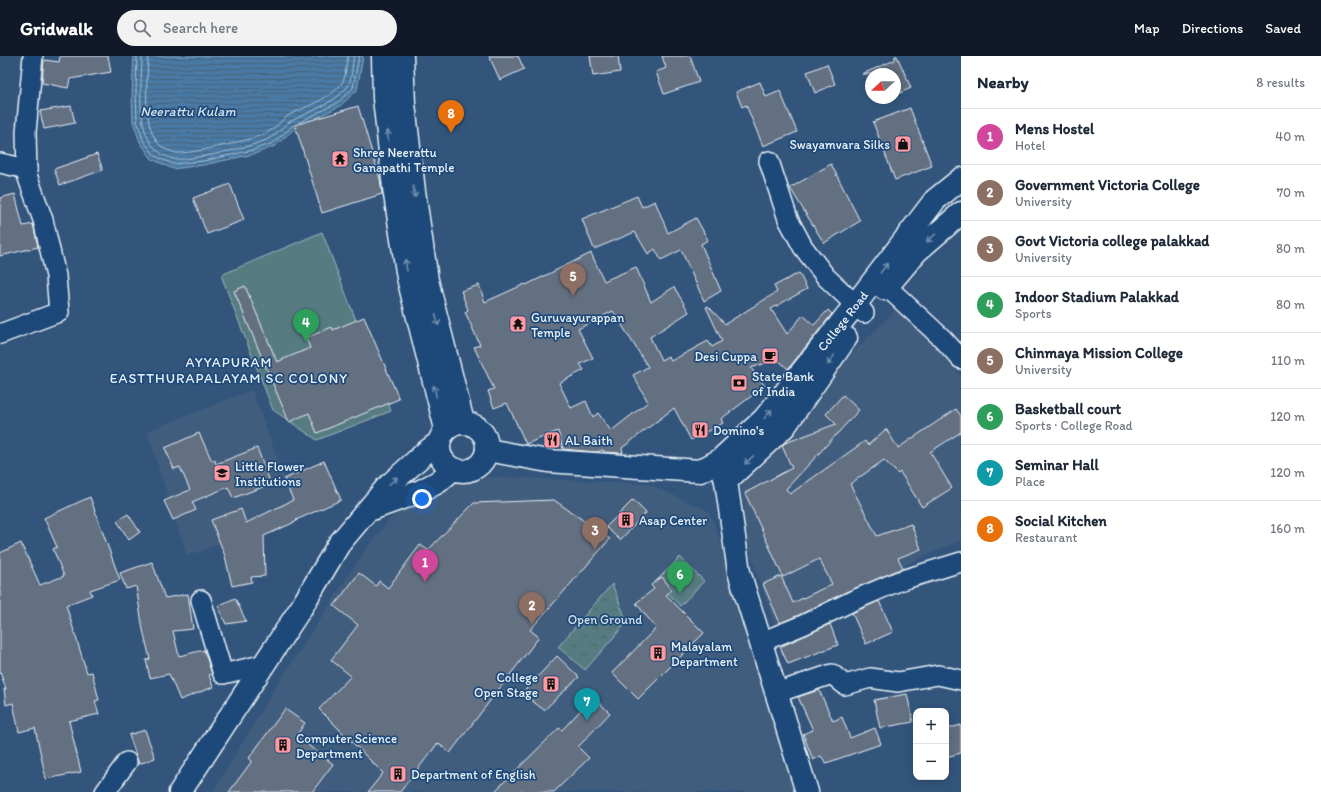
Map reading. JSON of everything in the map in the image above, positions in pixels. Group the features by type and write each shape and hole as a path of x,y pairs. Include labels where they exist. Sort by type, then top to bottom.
{"main road":[{"path":"383,56 384,98 394,188 408,278 449,431"},
{"path":"180,792 265,664 340,544 386,488 449,431 473,424 481,431 486,440 484,456 473,469 463,471 453,469 445,463 439,454 449,431 414,191 404,104 402,56"},
{"name":"College Road","path":"726,481 785,426 859,309 935,200 961,179"},
{"name":"College Road","path":"484,456 693,470 700,470 720,460 764,419 859,309 887,287 917,251 961,213"},
{"path":"484,456 524,470 726,481"},
{"path":"720,460 726,481 739,572 807,792"},
{"path":"368,510 422,491 438,482 453,469"}],"street":[{"path":"0,334 59,312 56,276 42,220 27,175 26,132 33,56"},
{"path":"769,161 788,219 803,247 826,277 859,309"},
{"path":"0,163 27,169"},
{"path":"887,287 961,359"},
{"path":"761,642 803,625 852,601 899,581 961,562"},
{"path":"201,600 223,674 265,664"},
{"path":"776,693 832,674 845,685 870,678 898,682 938,675 961,680"},
{"path":"105,792 127,762"}],"shaded area":[{"path":"900,306 945,354 961,378 961,540 775,626 755,568 744,526 741,480 835,370"},
{"name":"Little Flower Institutions","path":"252,390 298,514 187,556 147,431"},
{"path":"438,474 648,484 709,511 728,561 798,792 213,792 275,688 366,549 406,499"}],"green space":[{"path":"322,232 391,411 317,440 273,410 221,275"},
{"path":"680,557 704,581 680,606 656,581"},
{"name":"Open Ground","path":"612,584 627,622 585,670 558,647"}],"water":[{"name":"Neerattu Kulam","path":"134,56 363,56 357,90 340,106 293,130 275,146 254,154 203,165 173,169 152,159 140,142 133,122 132,93"}],"building":[{"path":"60,56 108,56 111,72 70,79 68,88 42,83 44,60 59,62"},
{"path":"489,56 518,56 524,69 500,80"},
{"path":"590,56 618,56 620,72 593,76"},
{"path":"662,56 690,56 699,82 664,94 656,72 666,68"},
{"path":"895,56 897,56 911,88 901,93 901,68 876,68 895,60"},
{"path":"827,64 835,84 815,93 807,72"},
{"path":"760,82 766,97 780,91 797,132 763,146 746,105 742,107 736,92"},
{"path":"71,106 75,123 44,129 40,111"},
{"name":"Shree Neerattu Ganapathi Temple","path":"358,106 380,179 382,194 322,213 295,125"},
{"name":"Swayamvara Silks","path":"910,108 932,166 895,180 873,122"},
{"path":"97,154 103,170 60,185 54,169"},
{"path":"831,164 860,221 824,243 790,188"},
{"path":"230,184 244,220 207,234 193,198"},
{"path":"15,194 23,226 33,224 38,247 0,256 0,198"},
{"path":"637,196 642,207 655,201 668,233 696,218 708,240 701,244 721,291 704,301 681,250 661,260 655,249 648,254 635,232 594,249 582,219"},
{"path":"591,253 604,281 636,267 651,302 674,287 689,312 650,337 661,360 668,356 671,361 708,341 712,347 722,341 706,307 708,306 725,324 777,292 774,286 799,273 807,289 771,309 787,334 803,315 814,325 828,310 832,314 788,369 777,359 751,368 765,386 721,419 723,423 691,440 674,408 622,448 623,453 604,452 603,450 596,452 563,449 558,431 526,444 507,403 494,408 488,391 494,389 474,347 480,345 465,312 468,310 461,291 479,285 485,302 525,284 526,285","holes":["613,311 648,367 633,375 648,402 611,431 598,413 593,417 586,401 571,408 559,383 584,370 580,364 593,358 578,329"]},
{"path":"245,286 277,362 310,348 306,338 332,327 333,330 364,317 399,399 317,433 309,413 289,422 234,291"},
{"path":"843,395 859,410 786,489 790,494 865,441 868,445 886,429 898,448 956,409 961,416 961,432 930,452 952,488 922,507 900,472 898,474 884,460 850,484 877,536 911,524 921,549 898,558 903,568 848,591 780,623 763,584 781,576 793,603 832,584 819,559 783,577 745,493 792,468 782,446 785,443 836,424 826,414"},
{"path":"199,433 212,461 215,460 216,464 257,448 271,484 233,498 228,487 192,502 196,510 173,520 164,501 190,490 180,467 174,469 165,448"},
{"path":"324,461 341,500 264,536 265,576 251,577 252,582 232,586 225,556 211,520 241,509 246,523 293,500 284,479"},
{"path":"90,497 120,580 90,590 92,595 66,605 87,673 92,672 99,700 95,701 99,714 69,721 81,772 46,779 35,728 19,732 13,703 6,705 4,689 6,689 0,672 0,553 21,543 40,585 64,576 53,549 57,547 44,518"},
{"path":"554,500 610,539 530,630 539,637 450,753 438,743 400,792 368,792 383,773 319,709 351,676 331,660 358,625 334,606 359,573 376,586 379,581 388,588 420,545 428,550 474,503"},
{"name":"Asap Center","path":"633,500 646,513 620,540 606,527"},
{"path":"128,514 140,532 129,540 117,521"},
{"path":"152,562 165,598 188,594 193,629 173,631 179,656 204,650 212,674 209,675 213,687 180,700 169,674 150,678 146,660 150,659 143,630 136,586 126,589 120,573"},
{"name":"Malayalam Department","path":"662,577 672,590 666,595 704,633 638,699 612,673 656,628 636,603 654,589 651,585"},
{"path":"235,598 246,621 226,624 218,606"},
{"path":"879,601 893,632 866,644 852,613"},
{"path":"830,624 838,645 788,664 780,647"},
{"name":"College Open Stage","path":"557,656 579,677 544,710 527,697 524,691"},
{"path":"819,690 833,721 842,717 850,738 875,728 881,744 826,763 821,756 813,760 803,734 813,730 798,697"},
{"path":"907,694 913,722 880,728 874,700"},
{"path":"593,697 610,713 578,747 589,758 554,792 494,792 559,728 562,730"},
{"path":"285,709 305,723 296,736 333,764 312,792 229,792 252,761 249,758"},
{"path":"961,725 961,753 949,756 949,744 949,728"},
{"path":"145,730 155,758 139,764 129,735"}],"place":[{"name":"Social Kitchen","path":"451,133"},
{"name":"Swayamvara Silks","path":"903,144"},
{"name":"Shree Neerattu Ganapathi Temple","path":"340,159"},
{"name":"Chinmaya Mission College","path":"573,296"},
{"name":"Guruvayurappan Temple","path":"518,324"},
{"name":"Indoor Stadium Palakkad","path":"306,342"},
{"name":"Desi Cuppa","path":"770,356"},
{"name":"State Bank of India","path":"739,383"},
{"name":"Domino's","path":"700,430"},
{"name":"AL Baith","path":"552,440"},
{"name":"Little Flower Institutions","path":"222,473"},
{"name":"Asap Center","path":"626,520"},
{"name":"Govt Victoria college palakkad","path":"595,550"},
{"name":"Mens Hostel","path":"425,582"},
{"name":"Basketball court","path":"680,594"},
{"name":"Government Victoria College","path":"532,625"},
{"name":"Malayalam Department","path":"658,653"},
{"name":"College Open Stage","path":"551,684"},
{"name":"Seminar Hall","path":"587,721"},
{"name":"Computer Science Department","path":"283,745"},
{"name":"Department of English","path":"398,774"}],"district":[{"name":"AYYAPURAM EASTTHURAPALAYAM SC COLONY","path":"229,370"}]}
